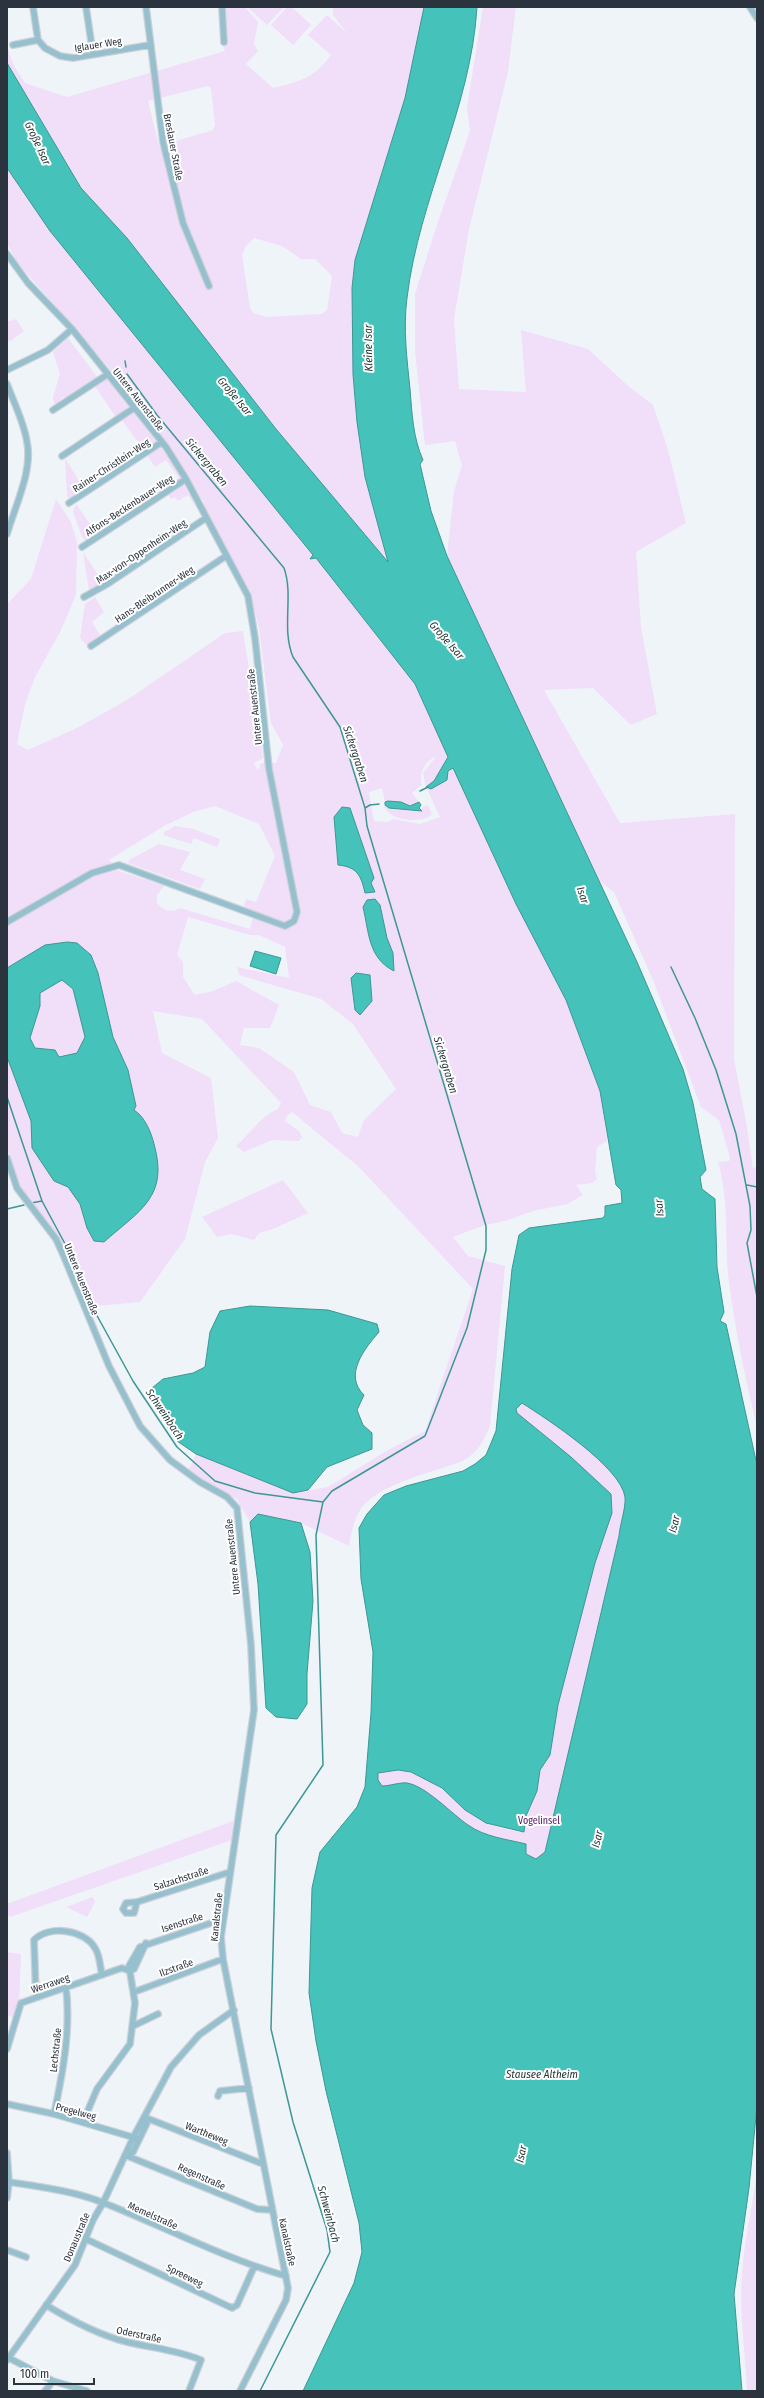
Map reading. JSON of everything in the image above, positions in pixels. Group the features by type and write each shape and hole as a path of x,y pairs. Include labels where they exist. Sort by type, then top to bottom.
{"street":[{"path":"13,45 38,40 33,7"},
{"path":"86,7 93,54"},
{"name":"Breslauer Straße","path":"146,7 163,142 174,190 188,239 209,286"},
{"path":"222,7 224,42"},
{"path":"750,7 757,18"},
{"name":"Iglauer Weg","path":"38,40 50,51 73,58 150,45"},
{"name":"Untere Auenstraße","path":"7,254 28,283 72,329 162,442 186,479 244,588 251,606 269,769 296,903 296,918 285,926 118,865 92,873 7,922"},
{"path":"7,370 48,350 72,329"},
{"path":"53,410 108,374"},
{"path":"7,384 24,430 28,450 26,472 7,534"},
{"path":"62,456 134,408"},
{"name":"Rainer-Christlein-Weg","path":"69,504 162,442"},
{"name":"Alfons-Beckenbauer-Weg","path":"82,547 186,479"},
{"name":"Max-von-Oppenheim-Weg","path":"84,597 109,583 206,518"},
{"name":"Hans-Bleibrunner-Weg","path":"92,646 226,556"},
{"name":"Untere Auenstraße","path":"7,1158 17,1188 56,1239 109,1366 140,1426 170,1460 200,1482 227,1497 237,1508 251,1645 254,1710 234,1841"},
{"name":"Kanalstraße","path":"234,1841 221,1937 223,1959 286,2276 286,2300 240,2391"},
{"name":"Salzachstraße","path":"137,1902 230,1872"},
{"name":"Isenstraße","path":"130,1971 129,1966 140,1947 223,1918"},
{"path":"36,1997 34,1940 41,1934 60,1930 72,1933 92,1943 96,1949 102,1975"},
{"name":"Ilzstraße","path":"134,1992 223,1959"},
{"name":"Werraweg","path":"7,2049 21,2003 122,1968 130,1971"},
{"path":"83,2122 97,2089 130,2044 133,2026 134,1992 130,1971"},
{"name":"Lechstraße","path":"54,2114 66,2045 68,2004 66,1987"},
{"name":"Donaustraße","path":"8,2359 75,2265 93,2220 103,2203 125,2155 147,2123 144,2117 164,2077 183,2051 216,2022 234,2010"},
{"path":"133,2026 158,2014"},
{"path":"218,2096 220,2091 249,2088"},
{"name":"Pregelweg","path":"7,2104 54,2114 136,2138"},
{"name":"Wartheweg","path":"144,2117 264,2164"},
{"path":"7,2153 9,2182 7,2198"},
{"name":"Regenstraße","path":"125,2155 257,2209 272,2210"},
{"name":"Memelstraße","path":"9,2182 57,2190 103,2203 254,2267 286,2276"},
{"name":"Spreeweg","path":"86,2239 232,2308 237,2305 254,2267"},
{"path":"7,2250 26,2257"},
{"name":"Oderstraße","path":"46,2305 82,2326 104,2335 127,2342 180,2352 201,2360 189,2391"},
{"path":"8,2359 53,2381 87,2391"},
{"path":"45,2391 53,2381"}],"green space":[{"path":"219,7 245,7 258,22 254,44 258,51 246,64 273,88 290,84 305,78 319,69 331,55 308,35 327,15 347,33 333,15 333,7 424,7 405,98 355,260 352,288 353,374 357,422 365,477 389,563 276,429 127,238 81,188 7,63 7,46 13,64 25,83 67,97 225,51 222,43","holes":["208,86 211,88 215,125 213,130 159,146 148,101","254,238 282,246 301,259 315,259 332,276 327,310 322,314 267,317 253,313 250,308 242,255 246,246"]},
{"path":"247,7 284,7 267,25"},
{"path":"287,7 292,7 311,25 293,45 271,25"},
{"path":"483,7 516,7 508,72 469,229 454,319 459,389 526,392 521,330 588,349 626,384 653,405 667,446 686,523 636,552 641,627 657,714 631,725 593,688 544,690 620,823 735,814 734,1059 753,1168 757,1166 757,1427 740,1351 728,1274 724,1190 718,1162 729,1161 730,1158 719,1120 701,1107 653,980 614,892 597,879 447,556 454,491 462,465 455,441 425,445 415,351 415,294 437,225 470,131 467,108"},
{"path":"7,168 50,231 313,555 310,559 316,558 415,684 448,757 434,781 426,787 423,773 436,757 429,761 423,768 421,776 422,785 412,793 419,802 412,806 396,801 385,802 382,788 369,792 374,821 388,822 393,819 420,824 440,817 427,789 438,786 448,771 453,768 516,904 566,1000 600,1091 607,1141 597,1147 595,1170 597,1179 592,1183 576,1185 583,1195 567,1204 533,1211 505,1221 485,1225 453,1237 468,1256 505,1266 490,1426 482,1442 473,1454 463,1461 397,1484 385,1490 365,1504 358,1513 349,1546 301,1523 258,1514 250,1522 237,1499 187,1473 196,1454 293,1493 328,1487 388,1450 425,1431 473,1289 359,1167 292,1112 287,1116 285,1121 299,1131 302,1137 299,1141 272,1140 244,1152 236,1146 261,1120 278,1109 281,1103 202,1019 153,1011 162,1053 211,1078 218,1138 205,1162 185,1239 140,1302 96,1306 84,1301 57,1236 20,1187 7,1147 7,1057 31,1121 32,1148 54,1181 68,1187 80,1204 87,1228 104,1242 153,1196 134,1110 136,1105 128,1070 113,1037 98,973 91,955 45,945 7,968 7,604 31,579 56,499 71,522 77,542 76,595 60,632 35,677 25,704 17,744 28,750 79,727 127,700 225,633 243,631 263,758 254,763 257,769 260,768 259,765 265,762 276,763 283,745 271,723 259,628 249,589 206,513 203,500 198,497 109,368 17,262 7,243","holes":["215,806 259,824 275,856 256,902 246,899 244,905 254,914 250,929 180,908 171,911 165,909 157,903 157,895 164,886 119,871 109,860 164,826 193,812","188,917 250,935 259,935 285,947 289,978 237,967 239,975 321,999 353,1024 396,1089 364,1120 358,1137 342,1133 331,1112 310,1105 294,1072 259,1048 240,1045 244,1028 270,1028 279,1005 236,981 213,991 195,995 183,977 183,962 177,955"]},
{"path":"16,319 24,331 9,342 7,338 7,322"},
{"path":"68,338 98,378 69,398 63,397 58,404 54,403 53,397 60,374 53,352"},
{"path":"107,378 129,407 117,419 95,386"},
{"path":"134,412 157,443 145,452 122,420"},
{"path":"160,447 164,448 162,449 181,475 181,480 177,482 176,480 179,478 166,460 155,467 147,455"},
{"path":"65,458 84,489 71,499 67,496"},
{"path":"184,484 197,510 188,495 178,501 175,497 171,499 167,493"},
{"path":"76,504 97,534 86,541 82,537 73,512"},
{"path":"83,552 102,581 99,582 97,588 89,591"},
{"path":"95,597 104,612 92,622 100,635 96,637 94,642 87,645 80,638 85,604"},
{"path":"385,805 389,808 422,811 421,808 428,805 432,814 420,819 405,819 391,814"},
{"path":"175,826 193,829 220,839 217,847 194,838 191,844 163,835 164,832"},
{"path":"159,844 190,852 180,870 205,879 200,889 128,863 129,860"},
{"path":"62,980 73,989 85,1037 77,1053 59,1057 55,1051 35,1048 29,1039 40,1006 39,993"},
{"path":"283,1180 308,1213 273,1229 259,1233 254,1240 231,1234 217,1237 202,1217"},
{"name":"Vogelinsel","path":"522,1403 565,1432 597,1458 611,1471 620,1484 625,1496 625,1506 619,1536 545,1853 536,1859 526,1854 526,1844 496,1837 474,1829 430,1795 413,1785 404,1783 382,1786 378,1780 378,1773 399,1770 411,1772 433,1783 470,1814 484,1822 508,1830 524,1832 526,1817 537,1791 540,1770 550,1755 558,1705 595,1563 612,1513 611,1493 516,1413 516,1409"},
{"path":"233,1821 232,1840 10,1917 8,1915 7,1904"},
{"path":"93,1897 95,1902 87,1917 66,1907"},
{"path":"7,1952 21,1954 19,2004 15,2017 7,2016"},
{"path":"757,2169 757,2391 747,2391 741,2294 744,2250"}],"water":[{"name":"Stausee Altheim","path":"424,7 477,7 473,44 465,81 422,225 413,261 407,298 405,332 414,425 417,443 423,460 420,464 431,511 447,556 637,962 683,1069 693,1103 706,1170 700,1177 702,1189 715,1199 717,1267 724,1312 720,1321 726,1324 757,1465 757,2106 749,2188 734,2294 742,2391 303,2391 354,2283 362,2252 359,2223 326,2091 316,2041 309,1993 312,1888 320,1852 357,1807 365,1787 371,1713 373,1652 361,1579 359,1528 367,1514 384,1495 406,1486 463,1471 486,1455 496,1431 512,1269 519,1235 529,1228 603,1218 605,1215 605,1206 622,1203 621,1190 616,1185 600,1091 566,1000 516,904 453,768 448,771 447,780 431,789 426,787 434,781 448,757 415,684 316,558 310,559 313,555 50,231 7,168 7,63 81,188 127,238 276,429 388,562 365,477 357,422 353,374 352,288 355,260 405,98","holes":["522,1403 565,1432 597,1458 611,1472 620,1485 625,1497 619,1536 545,1852 536,1859 526,1854 526,1844 496,1837 475,1829 422,1789 407,1783 382,1786 378,1780 378,1773 398,1770 411,1772 442,1788 465,1810 486,1823 524,1832 526,1816 537,1791 540,1770 550,1755 558,1705 595,1563 612,1513 611,1494 571,1457 517,1413 516,1409"]},
{"path":"385,802 401,802 410,806 419,802 421,805 419,808 422,811 389,808 385,805"},
{"path":"342,807 350,808 374,878 371,883 375,892 365,893 362,881 357,873 350,868 338,865 334,817"},
{"path":"375,899 380,905 387,938 393,953 394,971 385,966 379,959 371,944 363,907 367,900"},
{"path":"67,942 77,943 91,955 98,973 113,1037 128,1070 136,1106 134,1110 144,1121 149,1130 158,1162 158,1177 154,1190 148,1201 140,1211 104,1242 94,1241 87,1228 80,1204 68,1187 54,1181 32,1148 31,1121 7,1057 7,968 45,945","holes":["62,980 73,989 85,1037 77,1053 59,1057 55,1050 35,1048 30,1038 40,1006 40,993"]},
{"path":"255,951 281,958 276,974 250,966"},
{"path":"356,973 370,975 372,1001 360,1015 355,1010 351,978"},
{"path":"250,1306 328,1310 377,1324 379,1332 358,1362 356,1370 358,1387 364,1395 357,1410 363,1425 372,1433 372,1449 327,1467 308,1490 293,1493 196,1454 177,1441 146,1393 163,1379 193,1373 205,1367 210,1332 220,1311"},
{"path":"258,1514 301,1523 310,1552 313,1601 307,1674 307,1704 297,1719 276,1717 266,1708 258,1584 250,1522"}],"waterway":[{"path":"125,361 126,367"},
{"name":"Sickergraben","path":"127,374 157,415 284,568 288,590 288,635 293,657 340,727 365,808 367,826 486,1226 486,1250 467,1328 425,1436 332,1491 323,1502 316,1535 323,1765 276,1835 271,2029 293,2122 327,2230 330,2252 260,2391"},
{"path":"420,791 428,787"},
{"path":"365,808 370,805 379,804"},
{"path":"671,967 695,1018 716,1070 736,1134 750,1206 751,1230 747,1243 757,1297"},
{"name":"Schweinbach","path":"7,1097 42,1201 71,1255 82,1289 91,1304"},
{"path":"747,1185 757,1187"},
{"name":"Schweinbach","path":"31,1203 42,1201"},
{"name":"Schweinbach","path":"7,1209 24,1205"},
{"name":"Schweinbach","path":"95,1312 133,1381 177,1447 215,1481 255,1493 323,1502"}],"water label":[{"name":"Große Isar","path":"38,143"},
{"name":"Kleine Isar","path":"368,348"},
{"name":"Große Isar","path":"235,396"},
{"name":"Große Isar","path":"447,640"},
{"name":"Isar","path":"583,895"},
{"name":"Isar","path":"659,1208"},
{"name":"Isar","path":"674,1524"},
{"name":"Isar","path":"597,1839"},
{"name":"Isar","path":"521,2154"}]}
